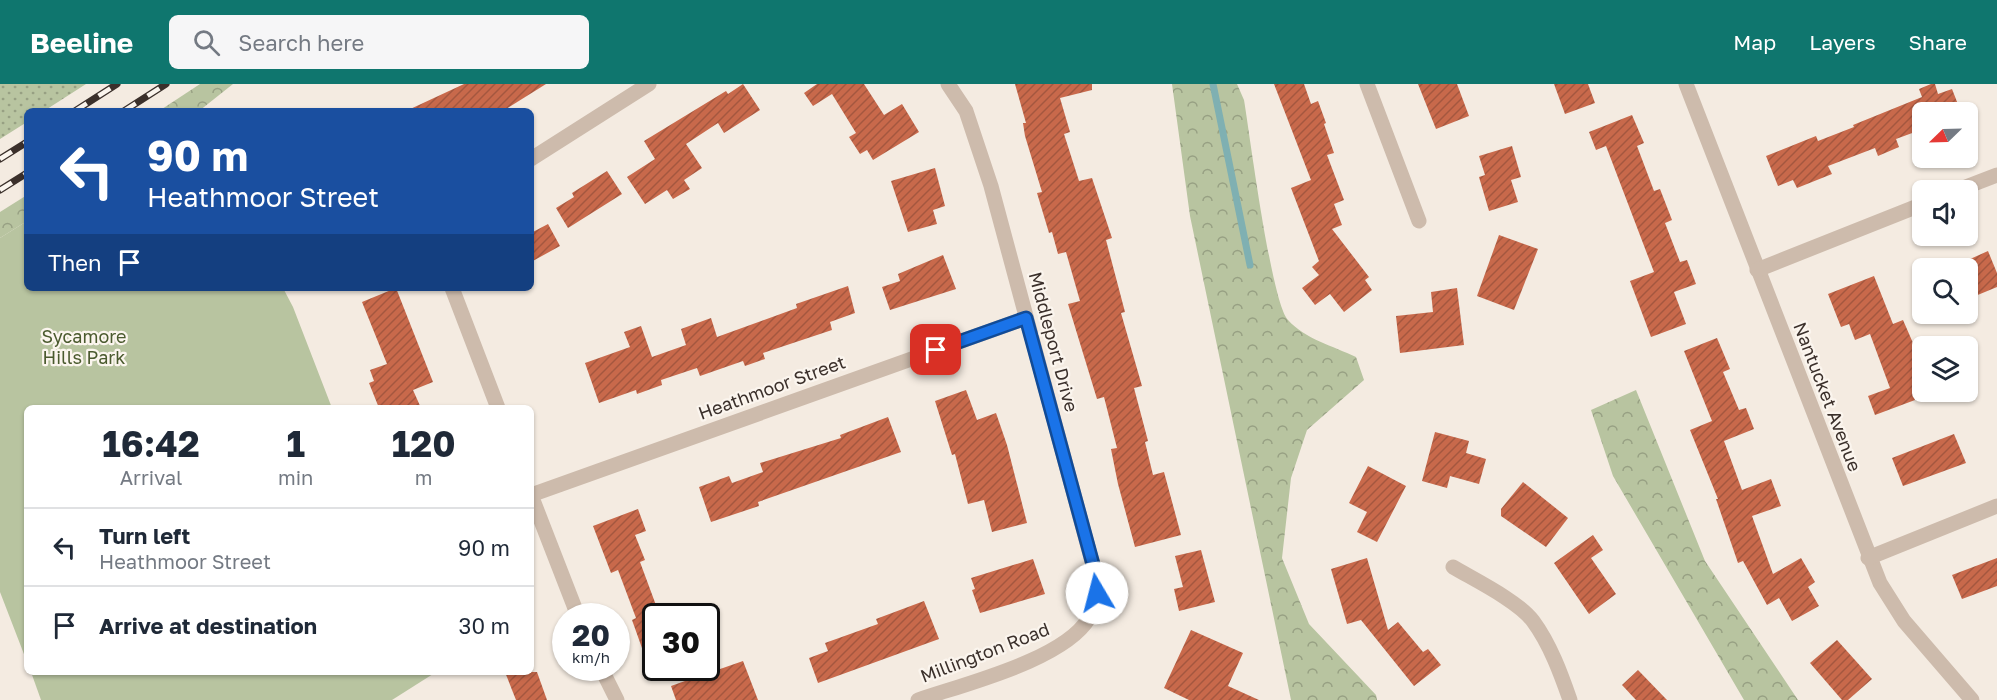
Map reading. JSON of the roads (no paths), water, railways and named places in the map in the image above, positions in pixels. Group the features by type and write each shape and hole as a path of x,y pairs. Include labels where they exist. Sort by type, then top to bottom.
{"street":[{"path":"534,157 649,84"},
{"name":"Middleport Drive","path":"948,84 966,111 991,186 1094,568 1097,593 1090,617"},
{"path":"1367,84 1419,220"},
{"name":"Nantucket Avenue","path":"1686,84 1868,558 1880,583 1904,621 1972,700"},
{"path":"1978,182 1997,175"},
{"path":"1757,270 1912,208"},
{"path":"453,291 497,405"},
{"name":"Heathmoor Street","path":"534,494 1026,318"},
{"path":"534,503 573,603"},
{"path":"1868,558 1997,506"},
{"path":"1453,567 1490,588 1532,620 1559,668 1570,700"},
{"name":"Millington Road","path":"918,700 1047,654 1072,640 1090,617"},
{"path":"608,681 617,700"}],"waterway":[{"path":"1213,84 1250,265"}],"railway":[{"path":"80,108 117,84"},
{"path":"129,108 166,84"},
{"path":"0,159 24,144"},
{"path":"0,190 24,175"}],"park label":[{"name":"Sycamore Hills Park","path":"84,347"}]}
